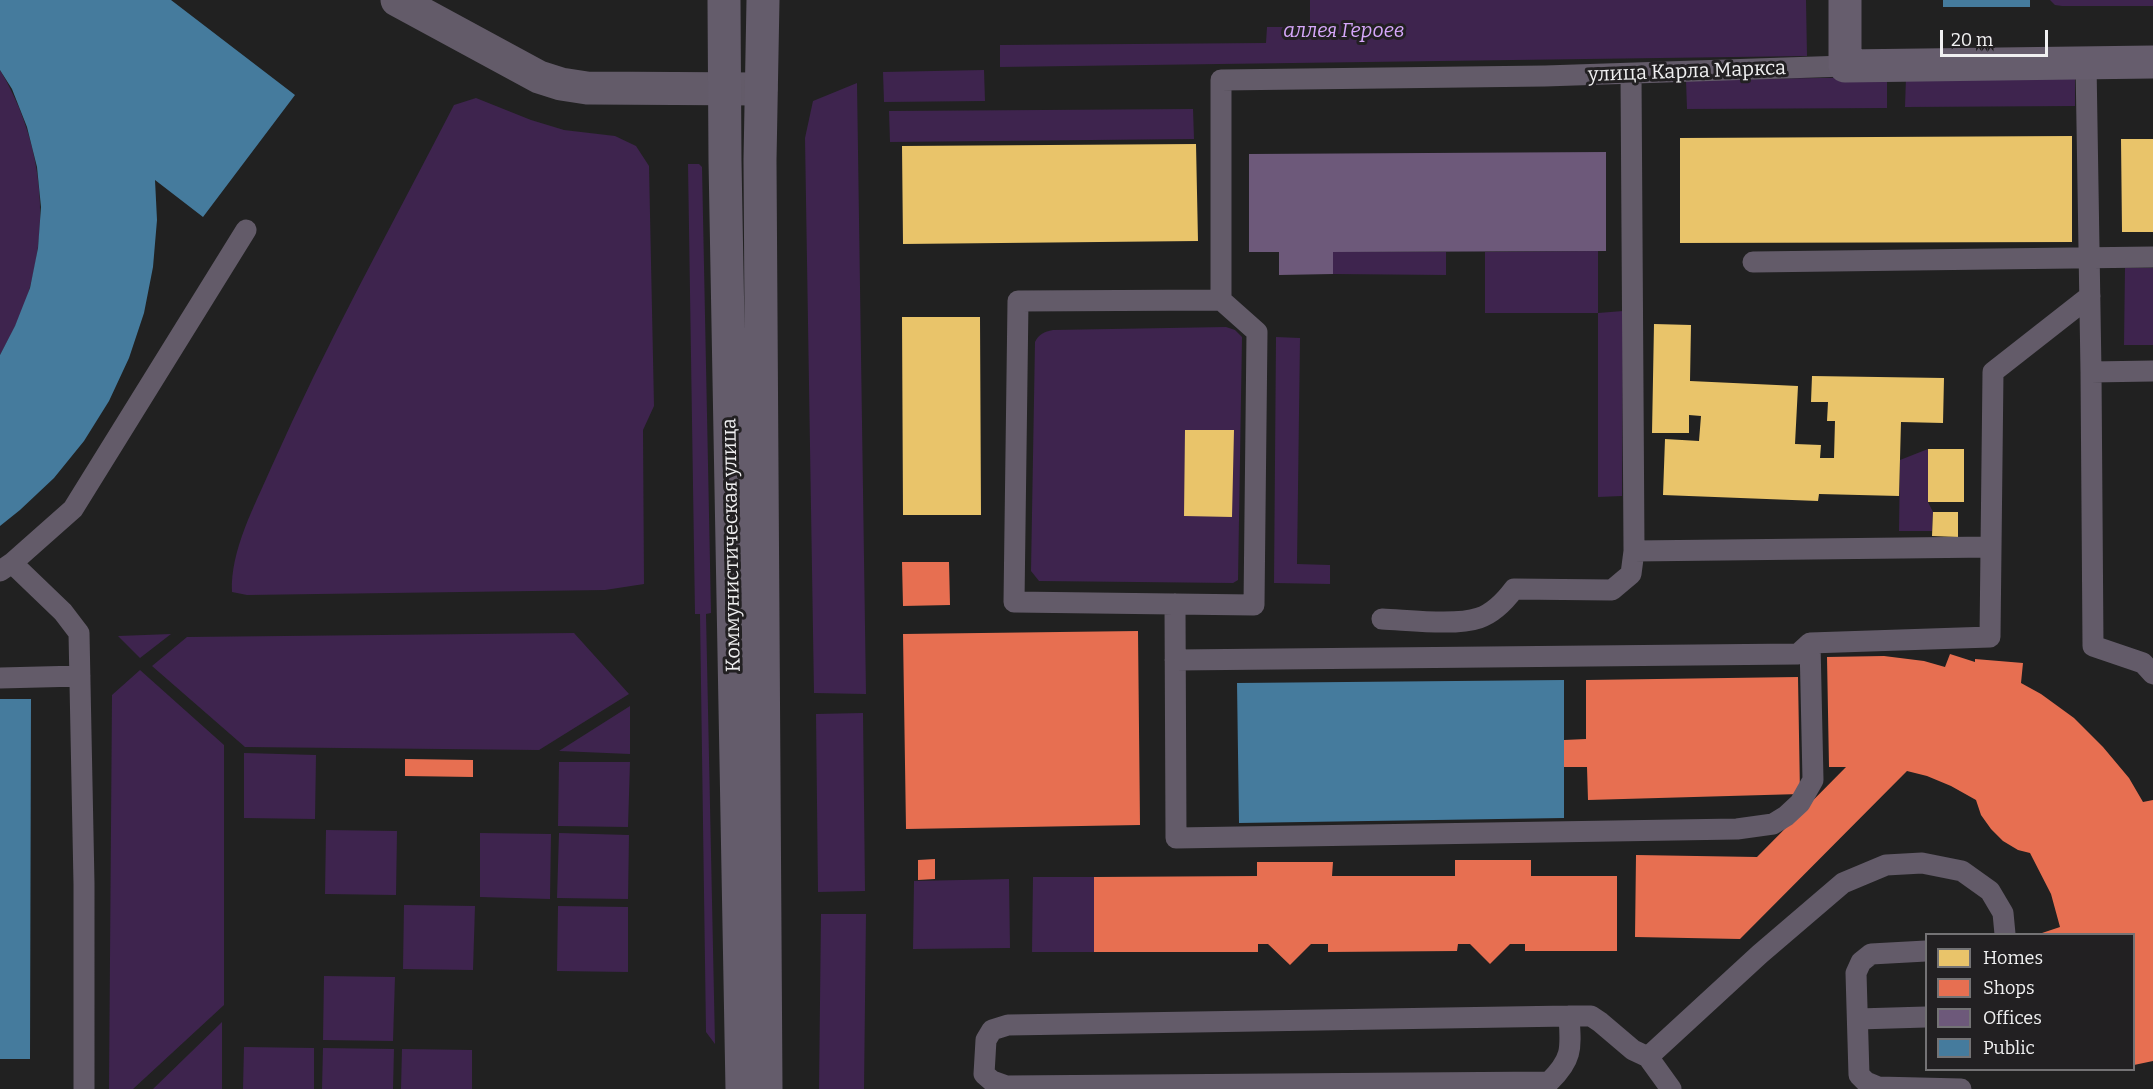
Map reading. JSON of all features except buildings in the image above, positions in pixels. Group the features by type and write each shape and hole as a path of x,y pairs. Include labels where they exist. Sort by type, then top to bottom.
{"main road":[{"name":"Коммунистическая улица","path":"724,0 742,1089"},
{"name":"Коммунистическая улица","path":"763,0 760,160 766,1089"}],"street":[{"path":"397,0 539,77 561,84 587,88 761,89"},
{"path":"1845,0 1845,66"},
{"name":"улица Карла Маркса","path":"1845,66 2153,62"}],"lane":[{"path":"2086,63 2093,646 2143,663 2153,674"},
{"name":"улица Карла Маркса","path":"1221,300 1221,80 1630,74 1845,66"},
{"path":"1382,619 1455,621 1480,618 1503,603 1515,589 1612,590 1631,574 1634,550 1630,74"},
{"path":"84,1089 84,884 79,633 63,612 6,567 73,509 246,230"},
{"path":"1753,262 2153,257"},
{"path":"1175,660 1798,654 1810,643 1990,636 1993,372 2090,296"},
{"path":"1221,300 1257,332 1254,605 1014,602 1018,301 1221,300"},
{"path":"2091,372 2153,371"},
{"path":"1634,550 1991,547"},
{"path":"1175,604 1176,838 1737,829 1773,824 1800,803 1812,780 1810,643"},
{"path":"0,678 80,676"},
{"path":"1648,1057 1760,954 1843,883 1886,865 1922,863 1962,871 1990,891 2003,913 2005,933"},
{"path":"1925,951 1871,954 1861,962 1856,973 1859,1075 1866,1082 1878,1087 1961,1089"},
{"path":"1569,1016 1571,1047 1563,1068 1549,1082 1006,1086 992,1081 984,1074 986,1040 992,1030 1008,1025 1569,1016 1591,1016 1633,1050 1648,1057 1671,1089"},
{"path":"1857,1019 1925,1017"}],"green space":[{"name":"аллея Героев","path":"1310,0 1806,0 1807,56 1000,67 1000,45 1266,43 1267,27 1310,27"},
{"path":"2050,0 2153,0 2153,6 2062,6 2055,5"},
{"path":"0,70 24,121 32,148 38,175 40,231 30,287 21,313 0,355"},
{"path":"984,70 985,101 884,102 883,72"},
{"path":"2075,75 2075,106 1905,107 1906,77"},
{"path":"1887,77 1887,108 1687,109 1686,80"},
{"path":"857,83 866,694 814,693 805,138 813,101"},
{"path":"476,98 531,120 564,130 615,136 636,146 649,166 654,406 643,430 644,584 605,590 247,595 232,592 235,561 245,528 314,376 454,105"},
{"path":"1193,109 1194,139 890,142 889,111"},
{"path":"688,164 699,164 702,167 711,613 706,614 715,1044 706,1032 700,614 695,614"},
{"path":"1598,251 1598,313 1485,313 1485,252"},
{"path":"1333,252 1446,252 1446,275 1333,274"},
{"path":"2125,268 2153,268 2153,345 2124,345"},
{"path":"1623,311 1622,496 1598,497 1598,313"},
{"path":"1226,327 1235,330 1242,337 1238,580 1233,583 1039,581 1031,571 1035,342 1037,339 1042,334 1053,330"},
{"path":"1276,337 1300,338 1297,564 1330,565 1330,584 1274,583"},
{"path":"1928,449 1928,502 1933,512 1932,531 1899,531 1900,460"},
{"path":"574,633 629,694 539,750 245,747 152,666 187,637"},
{"path":"171,634 140,658 118,636"},
{"path":"140,670 224,745 224,1005 133,1089 109,1089 112,695"},
{"path":"630,706 630,754 559,751"},
{"path":"863,713 865,891 818,892 816,714"},
{"path":"244,753 316,755 315,819 244,818"},
{"path":"559,762 630,762 628,827 558,826"},
{"path":"326,830 397,831 396,895 325,894"},
{"path":"480,833 551,834 550,899 480,897"},
{"path":"559,833 629,835 628,899 557,898"},
{"path":"1033,877 1094,877 1094,952 1032,952"},
{"path":"1009,879 1010,948 913,949 914,881"},
{"path":"404,905 475,906 473,970 403,969"},
{"path":"558,906 628,907 628,972 557,971"},
{"path":"821,914 866,914 864,1089 819,1089"},
{"path":"324,976 395,977 393,1041 323,1040"},
{"path":"222,1022 222,1089 153,1089"},
{"path":"244,1047 314,1048 314,1089 243,1089"},
{"path":"323,1048 394,1049 393,1089 322,1089"},
{"path":"402,1049 472,1050 472,1089 401,1089"}]}
